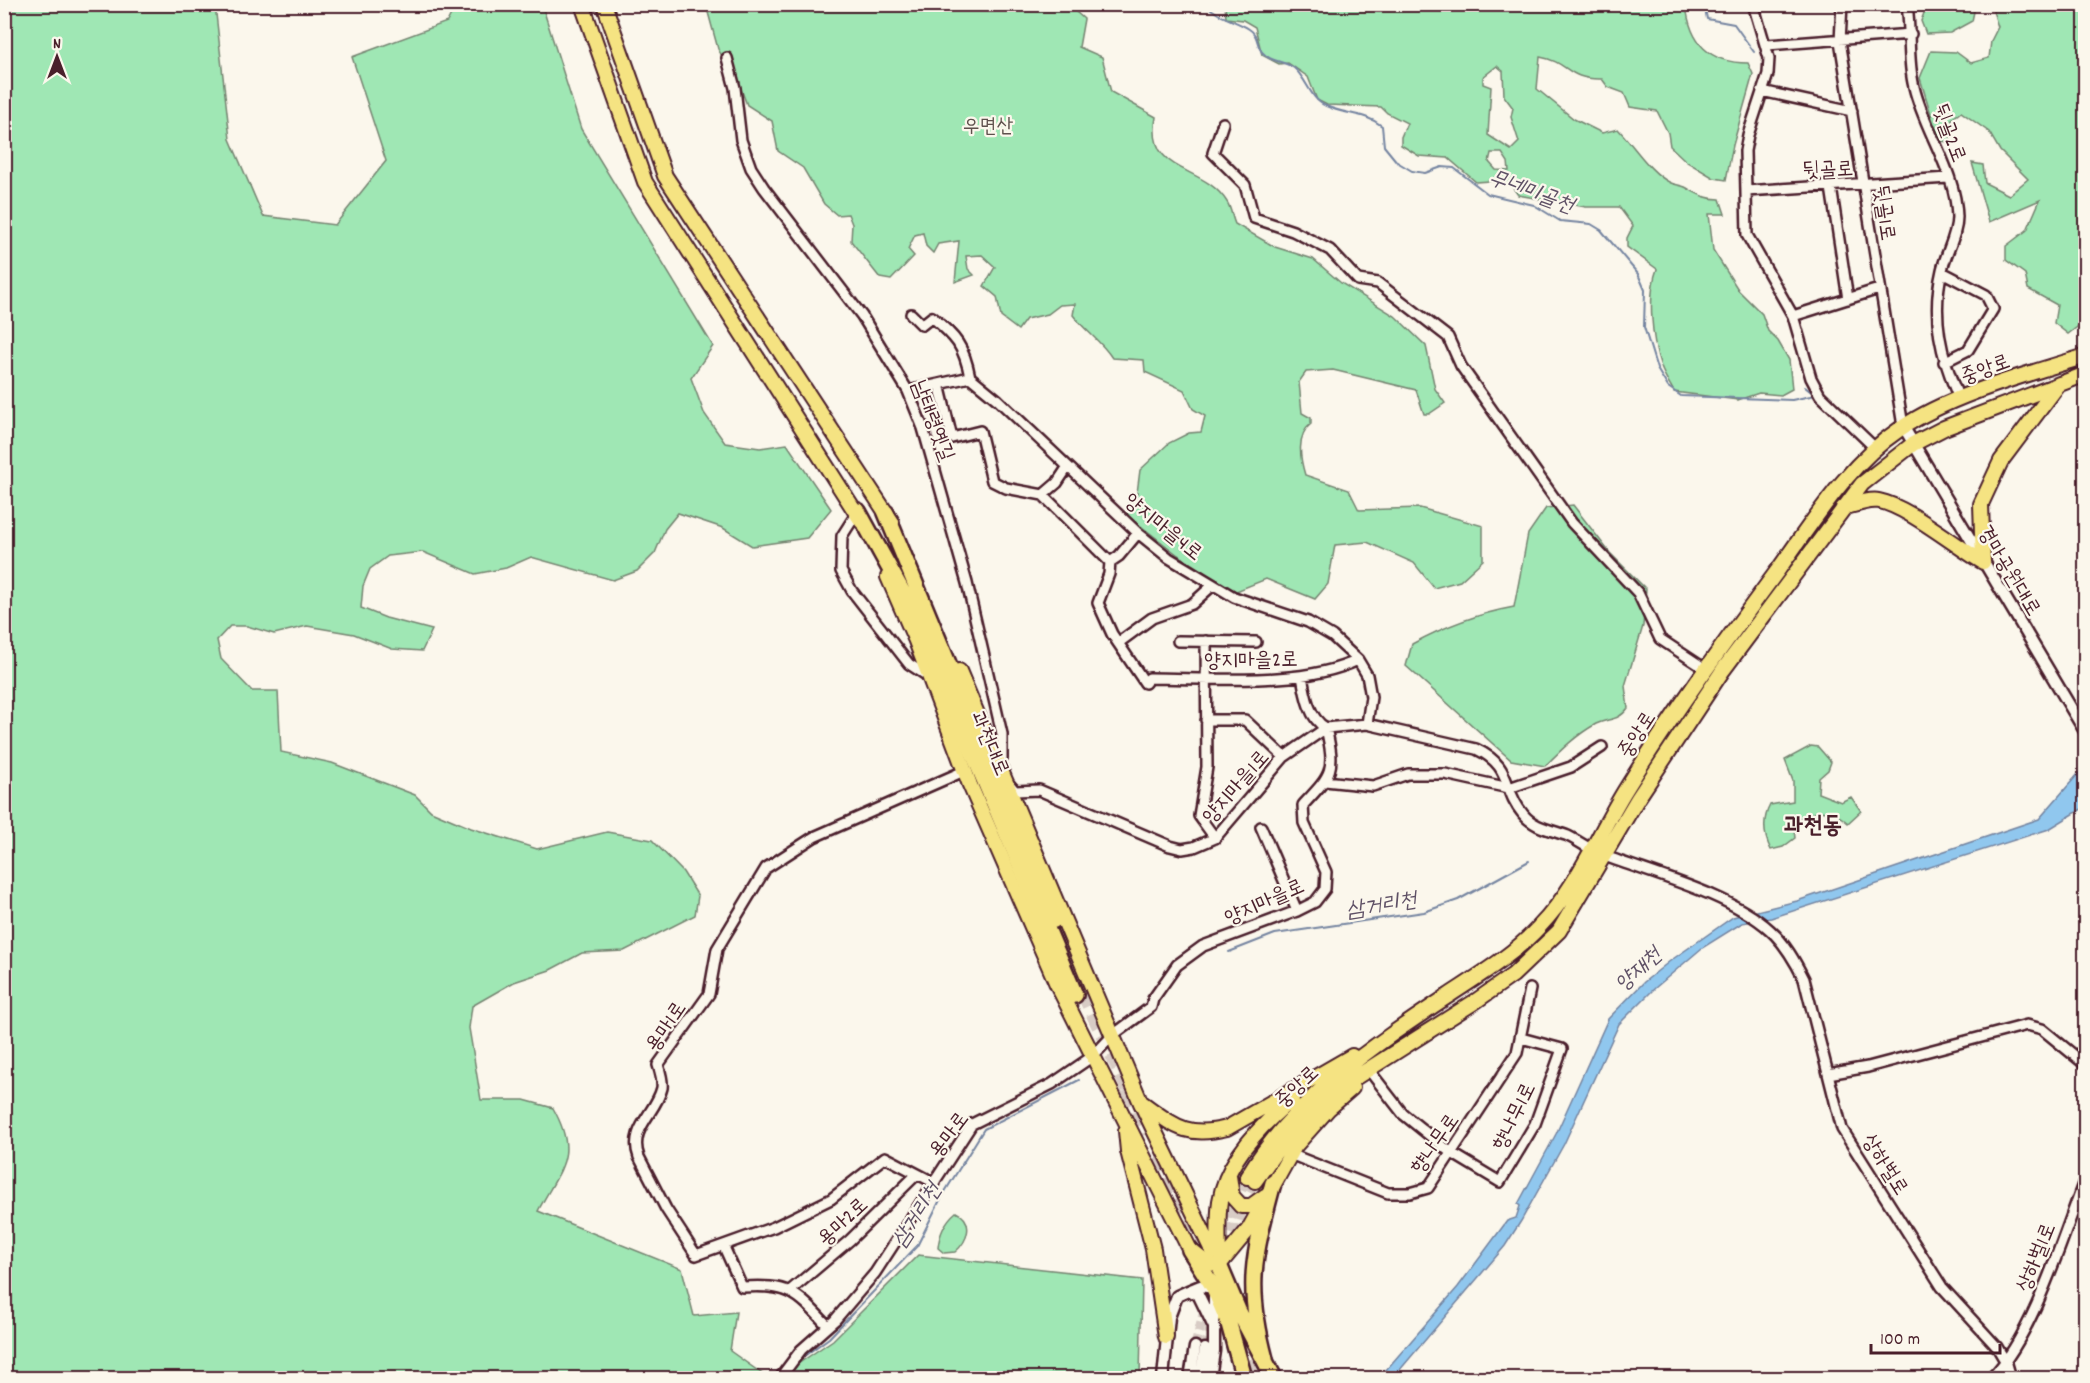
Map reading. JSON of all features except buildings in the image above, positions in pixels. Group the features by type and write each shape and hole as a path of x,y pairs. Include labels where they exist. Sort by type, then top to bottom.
{"highway":[{"name":"과천대로","path":"858,511 913,611 1079,994 886,513"},
{"path":"1265,1359 1256,1320 1252,1281 1257,1242 1270,1188"},
{"path":"1190,1250 1214,1288 1229,1324 1244,1378"},
{"path":"1219,1265 1238,1310 1274,1378"}],"main road":[{"path":"582,4 645,182 858,511 916,641 964,771 1067,1007 1190,1250 1205,1262 1219,1265"},
{"path":"604,4 665,176 900,534 1142,1103 1219,1265"},
{"name":"중앙로","path":"2085,356 1959,399 1903,426 1874,447 1832,495 1704,668 1625,790 1599,853 1571,914 1538,954 1476,1001 1328,1095 1251,1179 1270,1142 1300,1108 1347,1068 1522,944 1556,907 1599,853 1638,798 1723,670 1862,484 1913,444 1944,428 2085,374"},
{"path":"1983,562 1981,504 2001,461 2059,383"},
{"path":"1843,507 1877,500 1899,507 1953,545 1983,562"},
{"path":"1142,1103 1180,1129 1206,1133 1227,1128 1314,1080 1343,1060 1384,1042"},
{"path":"1219,1265 1246,1233 1290,1155 1328,1110 1387,1059"},
{"path":"1214,1288 1219,1265 1219,1207 1229,1174 1266,1124 1314,1080"},
{"path":"1125,1120 1128,1151 1154,1249 1166,1337"},
{"path":"1229,1174 1232,1196 1241,1206 1254,1205 1270,1188"}],"street":[{"path":"1753,4 1767,45 1768,74 1748,135 1747,235 1793,316 1811,378 1821,394 1874,447"},
{"name":"뒷골1로","path":"1842,4 1840,41 1903,426"},
{"name":"뒷골2로","path":"1907,4 1911,33 1910,66 1914,88 1948,178 1957,217 1955,233 1942,272 1936,315 1944,362 1959,399"},
{"path":"1767,45 1840,41 1911,33"},
{"name":"남태령옛길","path":"728,58 735,88 741,140 751,168 862,316 908,391 923,428 967,583 1002,734 1002,759 999,764"},
{"path":"1761,91 1852,111"},
{"path":"1223,123 1213,153 1245,186 1254,218 1293,231 1330,250 1358,280 1378,284 1448,337 1461,366 1572,523 1638,593 1660,639 1704,668"},
{"name":"뒷골로","path":"1746,191 1948,178"},
{"path":"1831,187 1848,299"},
{"path":"1942,272 1986,295 1993,309 1968,350 1944,362"},
{"path":"1793,316 1879,289"},
{"path":"908,391 970,377 965,353 949,332 932,317 922,326 911,314"},
{"name":"양지마을4로","path":"970,377 1006,407 1067,468 1138,533 1169,558 1213,585 1261,608 1308,622 1332,636 1358,660 1367,675 1371,697 1367,724"},
{"path":"939,384 951,438 980,431 992,481 1006,488 1043,495 1110,561 1109,574 1098,603 1118,643 1152,618 1192,604 1213,585"},
{"name":"경마공원대로","path":"1903,426 2085,733"},
{"path":"1043,495 1057,483 1067,468"},
{"path":"858,511 842,536 841,571 852,591 909,664 929,677"},
{"path":"1110,561 1119,556 1138,533"},
{"path":"1178,641 1256,642"},
{"path":"1206,642 1207,767 1200,816 1215,838"},
{"name":"양지마을2로","path":"1118,643 1145,683 1149,678 1302,676 1335,671 1358,660"},
{"path":"1302,676 1306,701 1326,728"},
{"path":"1206,720 1245,720 1284,757"},
{"name":"양지마을1로","path":"1008,784 1015,791 1039,790 1182,849 1215,838 1284,757 1326,728 1367,724 1476,749 1493,757 1503,769 1509,788 1523,814 1544,830 1569,837 1599,853"},
{"name":"양지마을로","path":"1113,1035 1151,1007 1153,999 1177,965 1203,946 1297,911 1315,902 1325,889 1326,872 1304,823 1303,805 1325,781 1333,760 1326,728"},
{"path":"1325,781 1373,786 1408,774 1445,774 1509,788 1571,767 1602,747"},
{"name":"용마1로","path":"935,1183 885,1157 831,1199 774,1227 724,1247 696,1255 666,1209 636,1149 637,1135 662,1089 658,1065 709,994 717,949 766,868 814,837 964,771"},
{"path":"1262,827 1297,911"},
{"name":"상하벌로","path":"1599,853 1728,903 1762,923 1782,943 1804,979 1842,1129 1942,1287 1997,1347 2007,1364 2011,1378"},
{"name":"향나무로","path":"1290,1155 1388,1193 1410,1193 1428,1188 1517,1053 1530,989"},
{"path":"1828,1074 1868,1067 2027,1024 2042,1029 2085,1065"},
{"name":"용마로","path":"780,1378 801,1350 828,1326 875,1273 972,1124 1052,1084 1093,1056 1113,1035"},
{"name":"향나무1로","path":"1450,1152 1500,1182 1535,1124 1562,1049 1521,1038"},
{"path":"1372,1074 1403,1114 1450,1152"},
{"name":"용마2로","path":"791,1290 850,1240 916,1175"},
{"name":"상하벌1로","path":"1991,1378 2007,1364 2038,1299 2085,1176"},
{"path":"724,1247 742,1287 765,1286 791,1290 828,1326"},
{"path":"1163,1378 1166,1337 1176,1298 1200,1286 1214,1288 1215,1329 1210,1378"},
{"path":"1188,1291 1199,1295 1215,1329"},
{"path":"1190,1378 1200,1348 1200,1378"}],"green space":[{"path":"5,4 215,5 230,139 263,216 335,225 386,161 352,57 447,22 456,5 542,5 581,129 713,346 691,378 704,413 725,443 760,448 787,444 831,509 807,538 752,546 723,528 678,513 665,529 655,553 637,571 613,580 531,557 506,568 475,574 423,552 388,556 370,569 363,586 361,608 386,618 432,630 422,651 392,649 354,634 307,626 274,634 247,626 230,626 217,640 221,659 252,691 278,691 281,752 332,763 415,795 431,811 471,828 537,849 607,832 652,840 683,872 698,896 695,915 624,951 582,953 550,970 514,982 472,1006 469,1028 481,1100 524,1100 553,1108 561,1124 566,1150 560,1172 538,1211 682,1269 694,1316 736,1312 730,1351 768,1378 5,1378"},
{"name":"우면산","path":"706,5 1068,5 1084,19 1079,47 1102,57 1111,92 1156,117 1155,136 1160,150 1168,160 1217,190 1228,204 1235,224 1275,247 1313,259 1341,283 1395,316 1426,346 1435,389 1445,403 1429,414 1424,414 1416,390 1333,370 1306,372 1299,382 1302,413 1311,418 1311,424 1303,434 1300,448 1305,475 1349,490 1359,510 1420,508 1483,526 1483,560 1460,581 1434,588 1414,563 1367,542 1335,545 1328,584 1315,599 1266,579 1234,592 1178,555 1128,516 1127,505 1137,493 1140,470 1169,443 1189,433 1201,432 1205,416 1193,409 1184,390 1145,372 1144,360 1112,358 1073,315 1075,304 1060,305 1048,314 1026,319 1018,330 1001,317 997,297 984,286 995,267 982,255 966,256 968,269 974,275 955,282 959,241 938,244 933,253 926,246 923,233 915,235 908,249 914,256 891,280 880,278 851,241 852,224 848,214 837,215 824,204 803,168 778,151 772,121 747,105 740,86 728,81 726,63 718,49"},
{"path":"1225,5 1686,5 1692,30 1704,48 1712,55 1722,59 1748,63 1753,74 1733,145 1726,180 1714,178 1687,162 1670,146 1668,133 1657,111 1630,107 1624,93 1608,87 1602,79 1581,77 1550,59 1540,57 1537,89 1574,119 1602,133 1618,129 1664,179 1705,197 1720,199 1725,214 1709,214 1713,250 1739,291 1762,314 1768,331 1778,341 1789,360 1792,389 1781,395 1759,393 1738,400 1674,392 1661,367 1653,331 1651,305 1657,269 1627,247 1627,238 1633,226 1619,207 1586,207 1518,195 1511,185 1490,181 1476,182 1448,158 1419,156 1401,145 1401,137 1407,123 1387,113 1381,107 1327,105 1317,100 1308,77 1288,63 1279,64 1262,55 1255,27 1243,20 1226,18","holes":["1497,66 1503,71 1504,96 1513,108 1511,117 1519,142 1511,150 1488,135 1491,87 1483,84 1483,77","1491,153 1502,153 1508,162 1509,171 1496,170 1489,162"]},
{"path":"1927,5 2085,5 2085,321 2068,334 2054,323 2057,305 2028,289 2025,274 2006,260 2006,246 2027,230 2040,200 1989,222 1972,163 1983,165 1985,183 2009,195 2028,179 2000,151 1989,132 1961,112 1952,119 1950,142 1939,141 1920,78 1931,51 1956,52 1971,63 1989,58 1991,41 1998,27 1992,8 1975,7 1972,21 1950,33 1926,34 1921,21"},
{"path":"1573,505 1610,553 1646,589 1643,626 1625,686 1628,708 1617,717 1596,724 1582,733 1545,766 1511,760 1406,666 1412,644 1461,621 1514,607 1528,534 1546,508"},
{"path":"1811,746 1818,747 1831,762 1828,770 1819,778 1818,793 1841,802 1851,797 1861,811 1848,823 1828,812 1807,815 1793,822 1795,838 1783,847 1771,850 1766,838 1767,811 1770,805 1793,801 1793,781 1785,760"},
{"path":"956,1212 966,1220 968,1231 955,1252 944,1253 938,1248 940,1238 943,1228"},
{"path":"918,1255 1142,1280 1140,1378 786,1378 792,1368 833,1340"}],"water":[{"path":"2085,766 2085,807 2049,829 1771,918 1742,923 1702,948 1655,988 1619,1024 1564,1144 1505,1246 1393,1378 1379,1378 1458,1287 1507,1221 1516,1218 1520,1206 1518,1204 1556,1134 1608,1019 1644,982 1733,917 1797,901 2039,819"}],"waterway":[{"name":"무네미골천","path":"1206,4 1216,13 1252,31 1262,52 1269,58 1294,68 1321,103 1333,109 1368,118 1382,126 1384,146 1397,162 1412,171 1425,173 1442,167 1454,168 1488,194 1534,205 1560,221 1591,224 1601,230 1638,274 1645,290 1644,327 1657,369 1668,387 1681,396 1792,400 1815,395"},
{"path":"1704,4 1707,19 1734,24 1754,52"},
{"path":"1805,387 1815,395"},
{"name":"삼거리천","path":"1229,952 1275,934 1424,912 1458,900 1529,861"},
{"name":"삼거리천","path":"800,1359 829,1338 917,1246 941,1198 984,1129 1079,1080"}],"tunnel":[{"path":"1083,992 1134,1101"},
{"path":"1120,1093 1140,1137"},
{"path":"1159,1156 1224,1294"},
{"path":"1222,1247 1235,1204 1247,1177"},
{"path":"1230,1249 1245,1199 1255,1181"},
{"path":"1195,1347 1212,1283"},
{"path":"1234,1316 1263,1378"},
{"path":"1205,1349 1212,1323"}],"district":[{"name":"과천동","path":"1813,824"}],"water label":[{"name":"양재천","path":"1637,968"}]}
